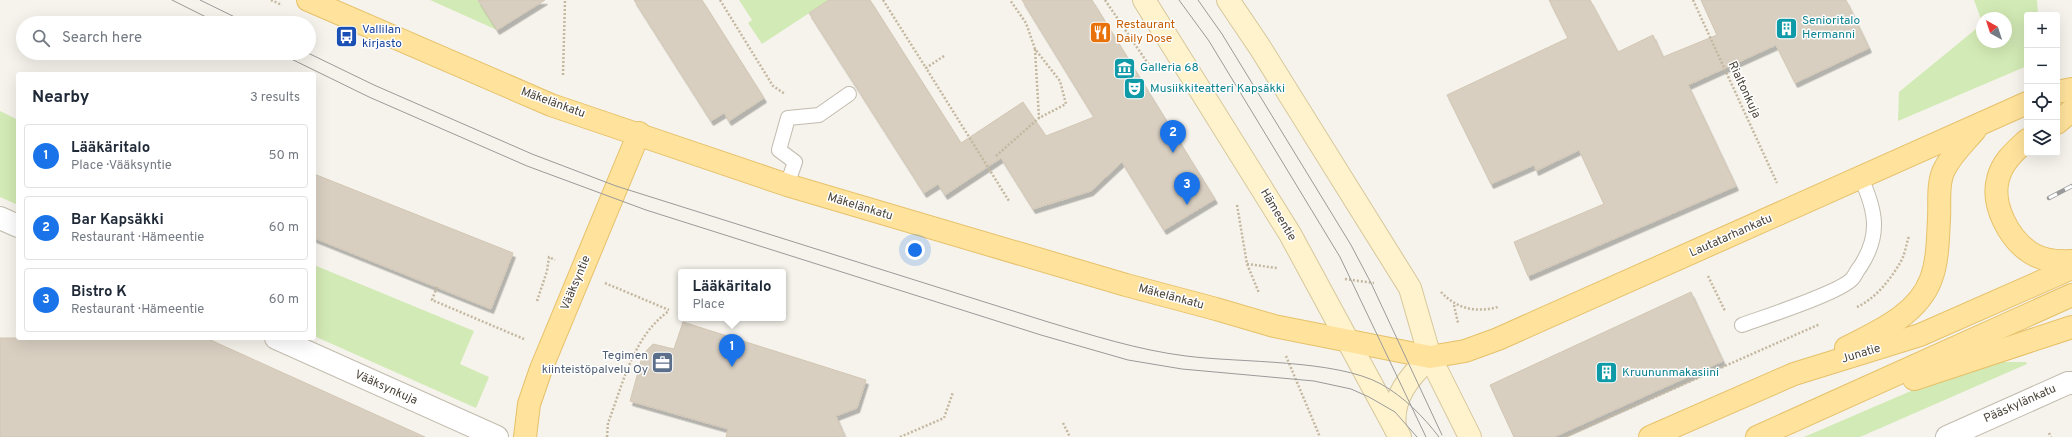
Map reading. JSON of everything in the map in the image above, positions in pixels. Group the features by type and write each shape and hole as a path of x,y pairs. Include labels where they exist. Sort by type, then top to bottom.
{"main road":[{"name":"Mäkelänkatu","path":"308,0 551,105 639,133 787,185 1126,285 1274,326 1430,357"},
{"name":"Hämeentie","path":"1144,0 1290,234 1350,342 1398,433"},
{"path":"1228,0 1259,46 1410,288 1430,357 1470,437"},
{"path":"2060,91 2072,89"},
{"name":"Lautatarhankatu","path":"1430,357 1465,351 1498,339 1979,126 2024,104"},
{"path":"2060,120 2072,110"},
{"path":"1794,374 1892,324 1909,309 1923,293 1931,278 1937,242 1941,179 1949,161 1979,126"},
{"name":"Vääksyntie","path":"525,437 529,404 549,348 639,133"},
{"path":"2024,143 2010,156 1998,179 1997,200 2001,211 2016,239 2032,254 2051,261 2072,261"},
{"name":"Junatie","path":"1650,437 1794,374 1920,335 2072,268"},
{"path":"1757,437 2072,295"},
{"path":"1781,426 1971,359 2072,327"},
{"path":"1398,433 1394,412 1403,388 1413,374 1430,357"}],"street":[{"path":"0,218 16,225"},
{"name":"Vääksynkuja","path":"280,340 497,437"},
{"name":"Pääskylänkatu","path":"1947,437 2068,383 2072,383"}],"lane":[{"path":"787,185 795,162 778,150 788,118 819,115 849,94"},
{"path":"1742,326 1831,291 1852,280 1869,252 1875,228 1870,198 1861,178"}],"path":[{"path":"563,75 565,0"},
{"path":"720,0 773,86 819,115"},
{"path":"883,0 1009,201"},
{"path":"1010,0 1026,23 1035,49 1039,118"},
{"path":"1105,0 1156,76"},
{"name":"Rialtonkuja","path":"1693,0 1779,188"},
{"path":"996,156 1039,118 1066,104 1060,81 1035,49"},
{"path":"926,68 944,56"},
{"path":"1233,198 1237,205 1247,264"},
{"path":"1709,279 1720,301"},
{"path":"437,287 432,300 549,348"},
{"path":"607,437 608,423 639,342 657,319 669,310"},
{"path":"1744,351 1746,356"},
{"path":"900,437 944,418 953,392"},
{"path":"1063,423 1070,437"},
{"path":"2049,433 2051,437"}],"green space":[{"path":"430,0 478,0 497,30"},
{"path":"739,0 829,0 762,44 748,23 752,20"},
{"path":"1974,0 2037,0 2038,12 2024,12 2024,67 1898,121 1899,92 1976,29 1976,48 2012,48 2012,12 1978,12"},
{"path":"0,111 16,119 16,204 0,197"},
{"path":"316,266 474,331 460,364 489,377 476,408 316,337"},
{"path":"1989,362 2026,362 2027,364 1860,437 1804,437 1962,369"}],"building":[{"path":"478,0 545,0 497,30"},
{"path":"634,0 702,0 764,98 729,121 724,113 711,121"},
{"path":"829,0 870,0 961,143 1023,102 1046,136 1094,117 1022,0 1092,0 1215,199 1164,230 1122,162 1091,191 1033,209 1001,158 945,195 938,184 924,193 809,13"},
{"path":"1549,0 1590,0 1618,52 1653,35 1663,57 1717,35 1701,0 1846,0 1869,48 1795,83 1776,45 1688,85 1736,186 1528,276 1514,242 1604,204 1579,150 1536,171 1534,165 1491,184 1447,95 1568,38"},
{"path":"316,175 513,253 491,309 316,239"},
{"name":"Kruununmakasiini","path":"1691,292 1723,361 1554,437 1514,437 1490,385"},
{"path":"683,322 866,380 857,408 836,416 845,437 726,437 728,429 630,401 643,354 653,344 674,349"},
{"path":"0,338 16,338 16,340 210,340 425,437 0,437"}],"tram line":[{"path":"172,0 204,16"},
{"path":"200,0 233,16"},
{"path":"1179,0 1209,41 1340,257 1426,437"},
{"path":"1198,0 1222,34 1351,245 1371,283 1442,435"},
{"path":"316,57 374,85 532,154 616,186 1080,332 1150,350 1186,356 1313,366 1339,370 1362,376 1381,384 1398,395 1420,414 1439,437"},
{"path":"293,60 369,97 527,166 646,210 1041,335 1128,360 1182,369 1314,381 1351,389 1369,397 1395,412 1417,437"}],"railway":[{"path":"2049,198 2072,186"}],"place":[{"name":"Senioritalo Hermanni","path":"1787,28"},
{"name":"Restaurant Daily Dose","path":"1100,32"},
{"name":"Vallilan kirjasto","path":"346,37"},
{"name":"Galleria 68","path":"1125,68"},
{"name":"Musiikkiteatteri Kapsäkki","path":"1135,89"},
{"name":"Bar Kapsäkki","path":"1173,153"},
{"name":"Bistro K","path":"1187,205"},
{"name":"Tegimen kiinteistöpalvelu Oy","path":"663,363"},
{"name":"Lääkäritalo","path":"732,367"},
{"name":"Kruununmakasiini","path":"1606,373"}]}
